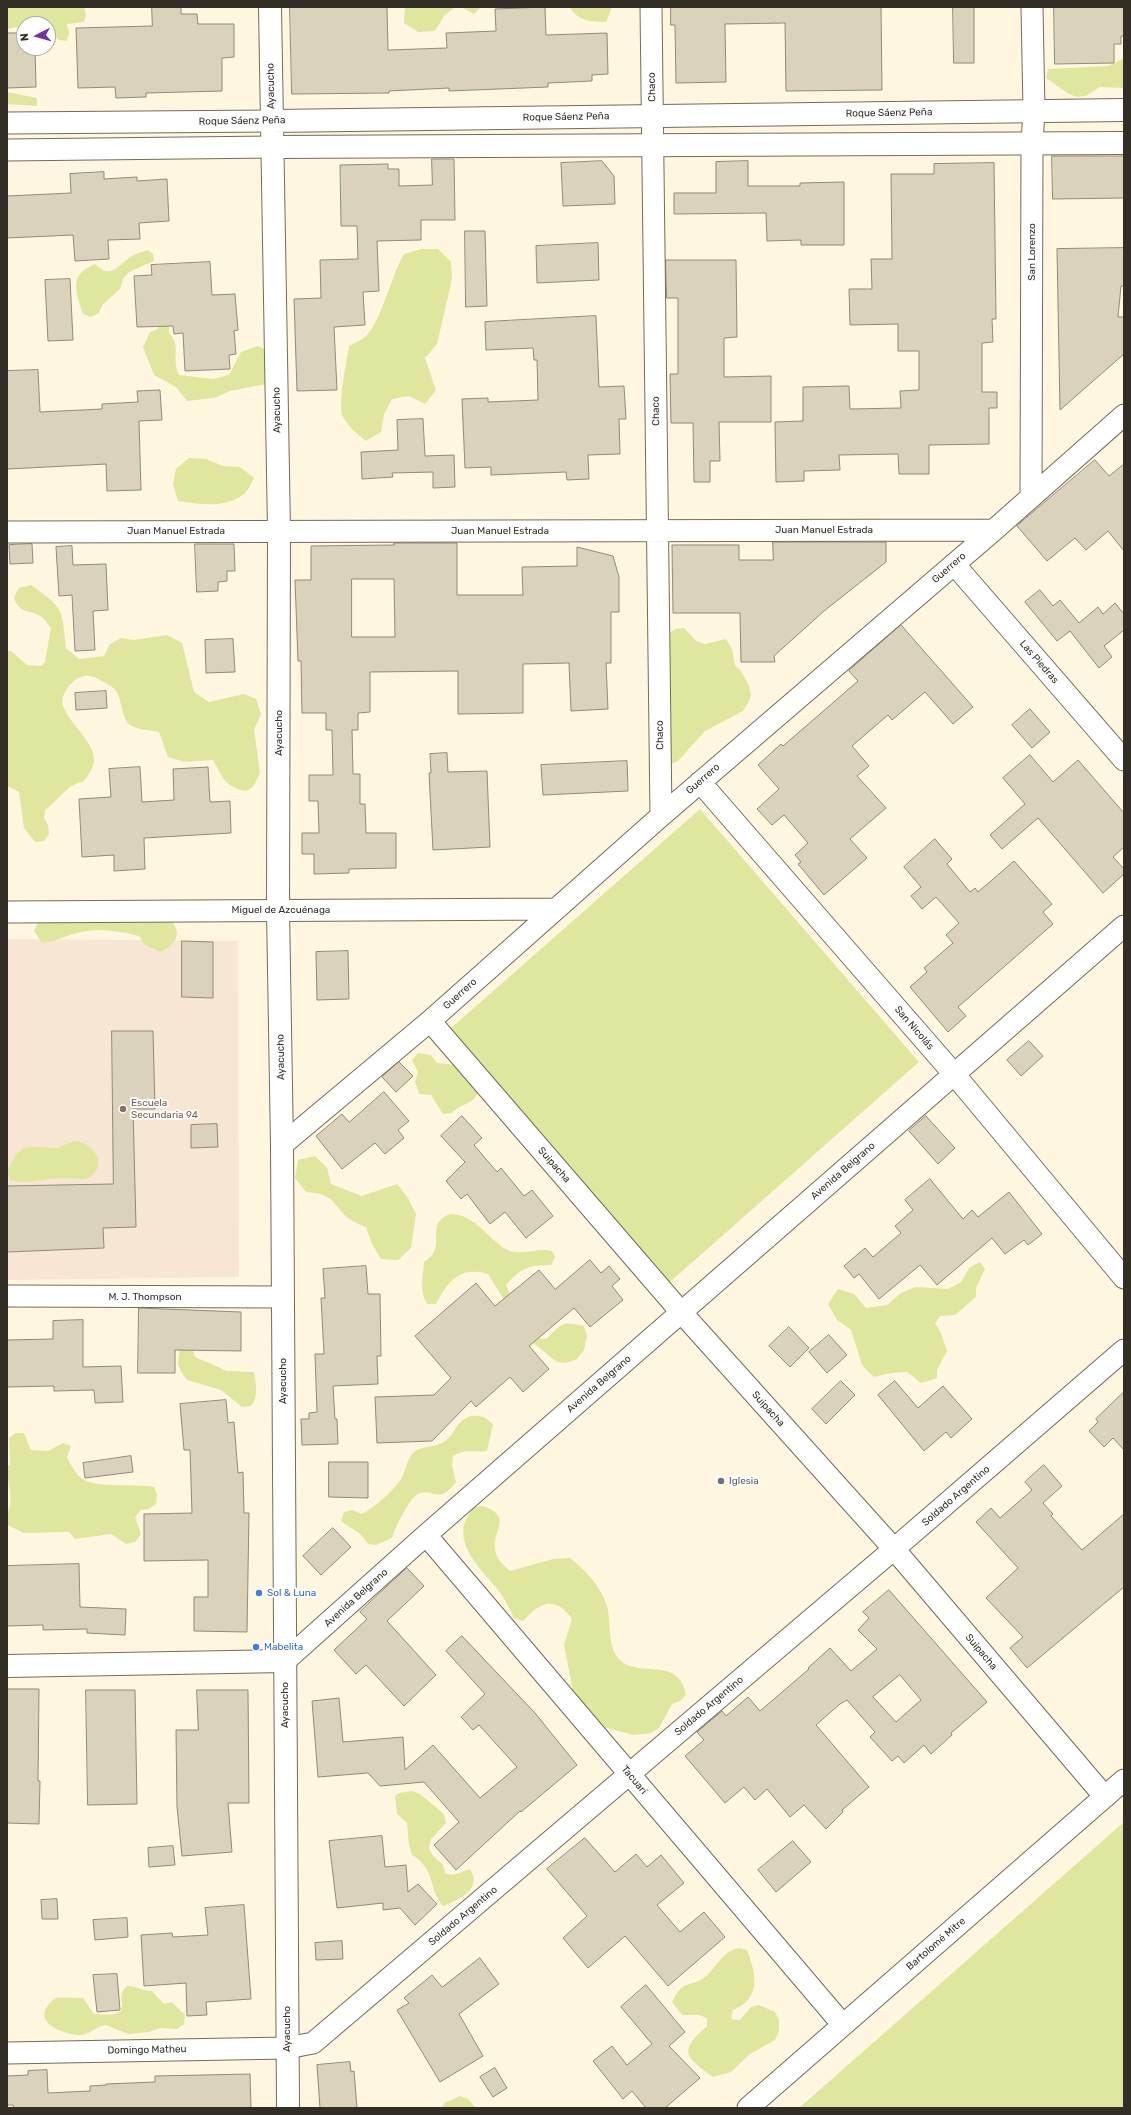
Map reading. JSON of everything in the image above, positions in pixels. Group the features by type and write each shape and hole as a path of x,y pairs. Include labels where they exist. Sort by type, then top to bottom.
{"street":[{"name":"Ayacucho","path":"270,7 279,531 278,910 282,1145 288,2108"},
{"name":"Chaco","path":"651,7 661,816"},
{"name":"San Lorenzo","path":"1031,497 1032,143 1034,111 1032,7"},
{"name":"Roque Sáenz Peña","path":"7,123 1124,110"},
{"path":"7,150 273,147 1124,143"},
{"name":"Guerrero","path":"282,1145 430,1021 661,816 994,530 1124,415"},
{"name":"Juan Manuel Estrada","path":"7,532 994,530"},
{"name":"Las Piedras","path":"954,564 1124,760"},
{"name":"San Nicolás","path":"700,782 954,1074 1124,1278"},
{"name":"Miguel de Azcuénaga","path":"7,912 556,909"},
{"name":"Avenida Belgrano","path":"285,1661 426,1535 1124,926"},
{"name":"Suipacha","path":"430,1021 681,1312 894,1549 1105,1797"},
{"name":"M. J. Thompson","path":"7,1296 283,1297"},
{"name":"Soldado Argentino","path":"287,2048 313,2043 894,1549 1124,1350"},
{"name":"Tacuarí","path":"426,1535 842,2025"},
{"path":"7,1666 285,1661"},
{"name":"Bartolomé Mitre","path":"748,2108 1124,1780"},
{"name":"Domingo Matheu","path":"7,2053 287,2048"}],"shaded area":[{"name":"Escuela Secundaria 94","path":"7,939 238,941 239,1277 7,1280"}],"green space":[{"path":"7,7 84,7 86,15 84,22 67,24 69,33 67,41 59,40 56,38 56,16 16,16 16,27 7,29"},
{"path":"405,7 455,7 444,16 435,31 418,32 404,23"},
{"path":"461,7 481,7 474,14"},
{"path":"570,7 612,7 606,22 595,22 581,18 573,12"},
{"path":"1124,58 1124,88 1100,87 1086,96 1077,97 1069,94 1046,78 1048,69 1109,66"},
{"path":"7,92 37,98 37,106 7,104"},
{"path":"421,249 438,249 451,262 452,279 437,344 425,358 436,390 425,404 409,396 392,399 384,414 381,432 366,441 348,424 341,412 349,346 360,341 372,329 382,309 399,263 404,254"},
{"path":"148,250 153,254 154,261 129,272 123,279 120,289 103,304 99,313 91,317 83,314 76,285 77,279 86,268 95,264 105,271 113,270 132,256"},
{"path":"159,320 169,324 169,333 173,338 176,348 176,363 179,375 213,379 229,375 241,352 258,346 266,350 266,384 230,391 214,398 187,401 176,387 154,375 143,347 150,332 158,329"},
{"path":"189,458 206,459 223,466 240,467 254,478 245,493 237,499 229,502 212,504 178,501 173,484 176,469"},
{"path":"31,585 56,605 62,617 66,648 79,659 104,656 110,644 121,638 134,640 167,635 182,643 194,692 209,702 244,694 256,699 261,714 254,730 260,773 253,787 246,791 239,790 229,784 225,781 213,760 185,762 168,757 159,732 132,726 125,718 119,696 116,691 98,679 85,676 74,681 70,685 66,690 62,701 66,713 85,738 92,751 94,761 92,768 83,782 78,783 68,789 45,810 44,818 48,825 49,834 44,841 35,842 24,828 19,792 7,786 7,651 11,651 27,665 41,666 45,662 51,628 39,615 22,609 16,602 14,597 19,588"},
{"path":"684,628 696,641 705,644 726,639 732,649 735,665 741,671 749,686 751,695 743,711 705,731 677,762 667,764 668,634 675,629"},
{"path":"700,809 919,1062 670,1282 450,1029"},
{"path":"45,917 170,919 174,924 177,934 174,942 160,952 144,944 139,936 110,931 95,930 81,932 42,943 34,931 38,922"},
{"path":"418,1053 431,1055 437,1063 459,1065 478,1091 474,1099 459,1107 452,1113 443,1114 431,1095 419,1094 415,1081 418,1072 412,1060"},
{"path":"74,1141 87,1145 96,1154 98,1166 96,1172 90,1177 84,1179 56,1178 29,1182 10,1180 7,1171 16,1155 22,1149 31,1147 58,1148"},
{"path":"315,1156 327,1168 331,1184 362,1196 397,1184 408,1198 416,1214 411,1248 398,1260 381,1259 372,1244 366,1227 349,1219 327,1197 306,1192 295,1178 298,1160"},
{"path":"450,1214 458,1215 473,1222 497,1243 510,1251 552,1251 555,1257 551,1265 531,1267 521,1271 506,1285 517,1310 538,1338 546,1339 558,1327 565,1324 584,1326 587,1336 584,1350 577,1359 566,1363 557,1362 528,1339 488,1274 470,1272 462,1274 450,1282 436,1304 427,1304 422,1289 424,1262 431,1256 435,1249 436,1230 438,1224 442,1219"},
{"path":"980,1262 985,1269 976,1288 976,1297 955,1315 940,1316 935,1323 941,1333 947,1351 937,1370 937,1378 921,1383 907,1372 891,1373 874,1377 862,1365 851,1330 837,1320 828,1304 838,1289 854,1294 866,1308 887,1305 901,1293 915,1287 948,1289 961,1282 970,1267"},
{"path":"181,1336 190,1342 195,1357 227,1371 254,1372 256,1394 254,1402 251,1406 242,1407 221,1390 187,1380 181,1372 178,1364"},
{"path":"471,1416 484,1417 493,1425 487,1451 466,1451 453,1456 452,1465 456,1482 445,1493 436,1494 423,1492 415,1496 403,1514 392,1538 376,1545 368,1544 359,1533 341,1521 344,1512 353,1510 361,1514 366,1512 390,1492 399,1482 410,1457 414,1452 421,1448 438,1445 445,1441 462,1421"},
{"path":"16,1433 24,1433 31,1450 48,1451 63,1443 71,1446 67,1457 76,1473 87,1481 105,1485 137,1485 154,1487 157,1495 156,1504 149,1509 141,1510 135,1517 141,1534 135,1542 126,1544 111,1534 75,1539 69,1532 24,1533 9,1526 7,1518 10,1491 7,1468 10,1464 9,1438"},
{"path":"483,1506 492,1510 500,1519 495,1549 498,1559 507,1569 510,1571 553,1559 570,1558 582,1568 601,1591 607,1606 613,1649 621,1661 629,1666 668,1672 676,1676 682,1683 686,1695 680,1701 672,1704 659,1728 651,1733 634,1735 599,1726 580,1708 573,1691 564,1645 572,1619 566,1611 554,1604 548,1604 535,1609 523,1621 514,1618 501,1594 476,1564 470,1554 465,1543 463,1531 466,1519 474,1507"},
{"path":"412,1791 420,1794 444,1814 446,1823 431,1839 429,1848 433,1856 443,1864 445,1873 451,1875 470,1869 473,1876 474,1882 467,1893 443,1906 438,1900 425,1866 412,1855 409,1845 407,1823 397,1814 395,1796 399,1793"},
{"path":"1124,1822 1124,2108 799,2108"},
{"path":"738,1948 747,1950 753,1968 754,1984 753,1992 749,1999 733,2010 731,2019 740,2020 751,2007 759,2005 775,2012 779,2020 779,2031 775,2040 750,2054 731,2072 713,2077 691,2059 689,2053 689,2048 692,2042 707,2026 707,2018 699,2015 682,2015 672,2002 680,1989 705,1977 724,1956 732,1950"},
{"path":"127,1986 152,1991 164,2004 172,2002 185,2015 184,2024 177,2029 160,2028 149,2032 128,2034 106,2025 89,2033 77,2035 66,2033 53,2027 45,2018 44,2013 47,2007 56,1998 83,1998 94,2014 109,2015 117,2013 121,2011 121,1997"},
{"path":"460,2096 468,2099 476,2108 442,2108 444,2103"}],"building":[{"path":"152,7 181,7 181,14 197,14 198,24 234,24 234,57 222,58 222,91 146,93 146,97 116,98 115,87 78,88 76,28 152,26"},
{"path":"290,7 387,7 388,50 447,48 446,33 496,31 495,9 545,7 546,35 607,33 608,74 592,75 592,81 548,83 548,87 449,91 449,88 389,91 389,93 292,94"},
{"path":"671,7 881,7 882,90 786,91 785,23 725,24 726,82 676,83 675,25 671,25"},
{"path":"953,7 974,7 974,63 954,63"},
{"path":"1054,7 1124,7 1124,36 1121,36 1121,44 1114,44 1114,63 1055,64"},
{"path":"7,33 16,33 16,56 35,56 36,87 8,88"},
{"path":"1052,156 1124,156 1124,198 1053,199"},
{"path":"432,159 454,159 455,220 421,220 421,240 377,241 379,291 363,292 365,325 334,327 337,390 297,391 294,299 321,298 320,260 358,259 357,226 341,226 340,165 388,164 388,169 399,169 399,186 432,185"},
{"path":"602,161 614,176 615,204 563,206 561,163"},
{"path":"748,161 748,186 800,186 800,183 844,182 844,245 801,245 801,240 767,241 766,213 674,214 674,193 716,193 716,162"},
{"path":"994,163 996,319 992,319 993,342 982,343 982,392 997,392 997,408 989,408 989,444 929,445 929,474 899,474 898,454 839,455 840,470 804,471 804,481 776,482 775,422 803,421 803,387 849,386 850,409 901,408 900,391 919,390 919,351 898,351 898,324 850,325 849,289 872,289 871,259 892,259 891,174 934,174 934,164"},
{"path":"104,172 104,179 137,177 137,181 167,179 169,221 139,223 140,239 108,240 109,259 75,261 73,235 7,238 7,196 71,193 70,174"},
{"path":"465,231 485,231 487,306 466,307"},
{"path":"598,243 599,280 537,283 536,246"},
{"path":"1124,248 1124,286 1121,286 1118,317 1124,317 1124,354 1060,410 1057,249"},
{"path":"666,260 736,260 737,337 724,338 724,377 771,376 771,422 719,422 720,461 710,461 710,482 694,482 693,423 671,423 670,374 678,374 678,298 667,298"},
{"path":"210,262 212,295 235,294 238,330 234,331 236,354 229,355 230,369 185,371 183,333 174,334 173,326 137,327 134,276 152,275 151,265"},
{"path":"70,279 73,340 48,341 45,280"},
{"path":"596,316 599,387 624,386 626,419 619,419 620,454 588,455 589,479 567,480 566,472 491,475 491,467 465,468 462,399 488,398 488,402 538,400 537,360 534,360 533,348 486,350 485,322"},
{"path":"38,370 40,412 102,409 102,404 138,402 137,391 160,390 162,420 139,421 141,490 107,491 106,464 7,469 7,371"},
{"path":"423,419 425,456 454,455 455,487 433,488 433,472 392,473 393,477 362,479 361,452 398,450 397,420"},
{"path":"1095,460 1109,476 1124,464 1124,551 1108,531 1086,550 1075,538 1047,561 1017,526"},
{"path":"773,542 886,542 886,562 824,611 774,656 775,662 741,662 740,613 673,613 672,545 739,545 739,560 773,560"},
{"path":"394,543 457,543 457,595 523,595 522,567 577,566 577,547 613,556 619,577 619,612 611,612 611,663 606,663 608,709 571,711 569,663 523,664 523,713 458,714 458,671 370,672 370,712 358,713 358,730 352,730 353,774 360,774 360,804 365,804 366,833 396,833 396,868 349,869 349,873 314,874 314,854 302,854 302,833 319,833 318,801 309,801 309,775 333,775 332,730 326,730 326,713 302,713 301,661 298,661 295,580 311,580 311,546 394,545","holes":["352,579 394,579 395,637 352,637"]},
{"path":"32,544 33,563 10,564 9,545"},
{"path":"195,544 234,544 235,571 227,571 227,581 218,582 218,591 197,592"},
{"path":"72,546 73,565 106,564 108,610 93,611 95,650 75,651 72,595 59,596 56,547"},
{"path":"1040,590 1053,606 1060,600 1079,623 1098,607 1103,614 1115,603 1124,614 1124,630 1104,646 1112,657 1099,668 1070,631 1057,641 1025,602"},
{"path":"901,625 973,707 953,724 925,692 892,720 888,715 852,746 869,766 857,776 886,808 850,839 867,858 824,895 798,864 801,862 795,855 808,843 784,815 772,825 757,809 779,789 758,765 781,744 783,746 858,681 849,671"},
{"path":"233,639 235,672 206,673 205,640"},
{"path":"106,691 107,708 76,710 75,693"},
{"path":"1030,709 1050,732 1032,748 1012,725"},
{"path":"447,753 448,772 487,771 490,847 433,850 429,773 431,773 430,754"},
{"path":"1030,755 1053,782 1078,760 1124,813 1124,847 1113,857 1124,869 1124,874 1103,893 1038,818 1002,849 990,835 1025,804 1003,778"},
{"path":"627,761 628,791 543,795 541,765"},
{"path":"140,767 142,802 174,800 173,769 208,767 210,802 230,801 231,833 144,838 145,869 114,871 114,855 82,857 79,799 111,797 109,769"},
{"path":"935,839 952,859 947,864 970,892 975,888 978,892 1014,861 1052,904 1043,912 1053,924 958,1007 966,1016 948,1032 910,987 927,972 924,968 953,943 946,935 959,923 936,897 922,909 911,896 921,887 904,867"},
{"path":"182,941 213,942 213,998 182,997"},
{"path":"348,951 349,999 317,1000 316,952"},
{"path":"112,1031 153,1031 155,1109 133,1109 136,1227 103,1228 104,1248 7,1252 7,1186 113,1184"},
{"path":"1029,1041 1043,1056 1021,1076 1007,1060"},
{"path":"399,1062 413,1076 396,1092 382,1077"},
{"path":"384,1092 409,1121 398,1130 404,1138 385,1154 375,1143 342,1169 316,1136 342,1114 349,1122"},
{"path":"462,1116 482,1138 474,1145 497,1172 501,1168 524,1196 532,1190 553,1216 526,1238 505,1212 490,1224 467,1194 461,1199 446,1181 465,1162 441,1136"},
{"path":"926,1116 955,1148 938,1164 909,1131"},
{"path":"217,1124 218,1147 191,1148 191,1125"},
{"path":"930,1179 963,1219 972,1210 978,1217 1009,1192 1042,1234 1028,1245 1024,1240 1005,1254 992,1238 937,1285 920,1265 879,1299 859,1274 854,1278 844,1266 865,1248 873,1257 901,1233 895,1226 913,1210 905,1200"},
{"path":"590,1260 601,1273 609,1266 620,1279 612,1286 623,1300 590,1327 574,1308 529,1346 549,1369 523,1392 510,1377 476,1407 471,1401 432,1441 377,1443 375,1397 434,1395 451,1378 415,1336 476,1283 495,1306 539,1270 555,1289"},
{"path":"366,1266 368,1294 380,1294 381,1356 377,1356 378,1384 333,1386 338,1444 302,1445 301,1419 309,1419 309,1413 317,1412 315,1354 324,1354 321,1298 325,1298 323,1269"},
{"path":"139,1308 241,1312 241,1351 175,1350 175,1373 138,1373"},
{"path":"83,1320 83,1367 121,1366 123,1402 95,1403 94,1390 54,1391 54,1386 7,1387 7,1340 53,1339 53,1321"},
{"path":"789,1327 809,1348 790,1367 769,1346"},
{"path":"829,1335 847,1355 827,1373 809,1352"},
{"path":"841,1381 855,1395 826,1424 812,1409"},
{"path":"895,1381 918,1408 943,1386 972,1419 951,1438 946,1432 924,1451 878,1395"},
{"path":"1124,1392 1124,1450 1113,1438 1104,1447 1089,1431 1098,1422 1096,1419"},
{"path":"226,1400 228,1423 234,1422 238,1473 243,1472 244,1513 249,1513 247,1632 194,1631 194,1597 208,1597 208,1560 144,1561 144,1514 192,1513 190,1450 184,1450 180,1404"},
{"path":"131,1456 133,1472 85,1478 83,1463"},
{"path":"329,1462 368,1462 368,1498 329,1497"},
{"path":"1044,1465 1062,1486 1043,1503 1053,1514 1051,1516 1082,1550 1124,1514 1124,1587 1027,1668 1010,1648 1023,1637 986,1598 1018,1568 976,1522 991,1508 1000,1518 1032,1490 1025,1482"},
{"path":"333,1528 351,1547 321,1575 303,1556"},
{"path":"79,1564 80,1607 126,1609 125,1635 87,1633 87,1629 43,1630 43,1625 7,1626 7,1566"},
{"path":"407,1568 424,1586 387,1621 436,1675 404,1706 366,1665 356,1674 334,1650 367,1619 360,1612"},
{"path":"889,1590 987,1702 951,1733 952,1735 931,1754 924,1745 904,1763 898,1756 892,1761 870,1737 875,1732 847,1700 840,1704 816,1725 869,1787 842,1810 843,1812 826,1829 804,1805 790,1817 767,1789 755,1800 744,1787 725,1803 685,1756 704,1740 697,1732 722,1711 726,1716 748,1697 760,1711 809,1669 808,1668 830,1648 851,1671 877,1649 858,1630 869,1618 863,1612","holes":["900,1675 921,1700 896,1722 873,1697"]},
{"path":"462,1636 535,1713 577,1765 521,1812 520,1811 456,1870 434,1845 459,1822 424,1782 380,1786 368,1773 318,1777 312,1701 339,1698 343,1742 403,1737 405,1770 433,1745 480,1798 517,1767 479,1725 473,1730 461,1717 485,1694 446,1651"},
{"path":"7,1689 39,1689 39,1824 7,1823"},
{"path":"86,1690 135,1690 137,1804 88,1805"},
{"path":"197,1690 248,1690 249,1803 228,1803 232,1852 182,1856 177,1807 176,1730 198,1730"},
{"path":"382,1836 385,1867 406,1865 408,1892 418,1884 437,1904 415,1925 400,1908 383,1910 383,1903 337,1908 329,1841"},
{"path":"585,1838 615,1872 636,1854 647,1867 661,1855 684,1883 657,1905 680,1932 704,1912 725,1937 668,1986 625,1936 588,1968 563,1938 587,1916 547,1869"},
{"path":"793,1841 811,1862 776,1892 758,1870"},
{"path":"173,1846 175,1865 149,1867 148,1848"},
{"path":"57,1899 58,1919 42,1919 41,1900"},
{"path":"244,1905 251,1999 206,2002 207,2015 187,2016 186,1983 144,1986 141,1935 172,1933 173,1937 208,1935 205,1908"},
{"path":"127,1918 128,1937 95,1940 93,1920"},
{"path":"342,1941 343,1959 316,1960 315,1943"},
{"path":"480,1958 499,1984 459,2014 483,2056 440,2082 397,2010 409,2003 404,1998 432,1975 442,1987"},
{"path":"117,1974 120,2010 97,2012 93,1975"},
{"path":"646,1985 685,2032 669,2046 700,2078 665,2108 646,2108 632,2091 623,2099 593,2061 612,2046 627,2065 652,2044 621,2007"},
{"path":"350,2062 351,2072 354,2071 357,2108 320,2108 317,2065"},
{"path":"495,2068 507,2088 493,2097 480,2077"},
{"path":"47,2070 48,2093 90,2091 90,2086 106,2084 155,2082 155,2076 250,2074 251,2108 14,2108 13,2105 7,2105 7,2076 28,2075 28,2071"}],"place":[{"name":"Escuela Secundaria 94","path":"123,1109"},
{"name":"Iglesia","path":"721,1481"},
{"name":"Sol & Luna","path":"259,1593"},
{"name":"Mabelita","path":"256,1647"}]}
